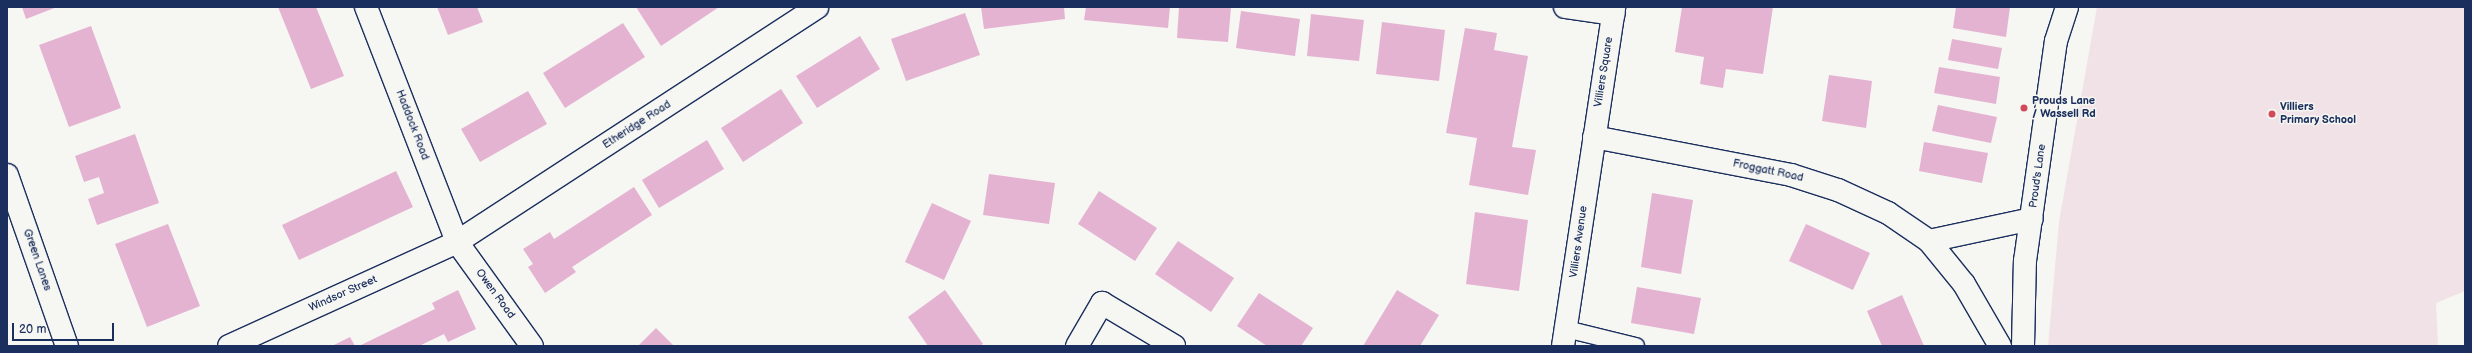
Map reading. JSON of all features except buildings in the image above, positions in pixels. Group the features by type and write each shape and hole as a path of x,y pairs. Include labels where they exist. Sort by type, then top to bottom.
{"street":[{"name":"Haddock Road","path":"366,7 457,242"},
{"name":"Etheridge Road","path":"457,242 817,7"},
{"path":"1565,7 1614,11"},
{"name":"Proud's Lane","path":"2023,346 2025,261 2056,41 2067,7"},
{"name":"Villiers Square","path":"1594,137 1614,11"},
{"name":"Froggatt Road","path":"1594,137 1791,175 1838,190 1888,213 1929,241 1964,284 2000,346"},
{"name":"Villiers Avenue","path":"1564,338 1594,137"},
{"name":"Green Lanes","path":"7,174 67,346"},
{"path":"1929,241 2032,219"},
{"name":"Windsor Street","path":"229,346 457,242"},
{"name":"Owen Road","path":"457,242 532,346"},
{"path":"1077,346 1102,304 1174,346"}],"lane":[{"path":"1564,338 1636,346"}],"shaded area":[{"name":"Villiers Primary School","path":"2097,7 2465,7 2465,291 2436,303 2438,346 2048,346 2059,222"}],"place":[{"name":"Prouds Lane / Wassell Rd","path":"2024,108"},
{"name":"Villiers Primary School","path":"2272,114"}]}
